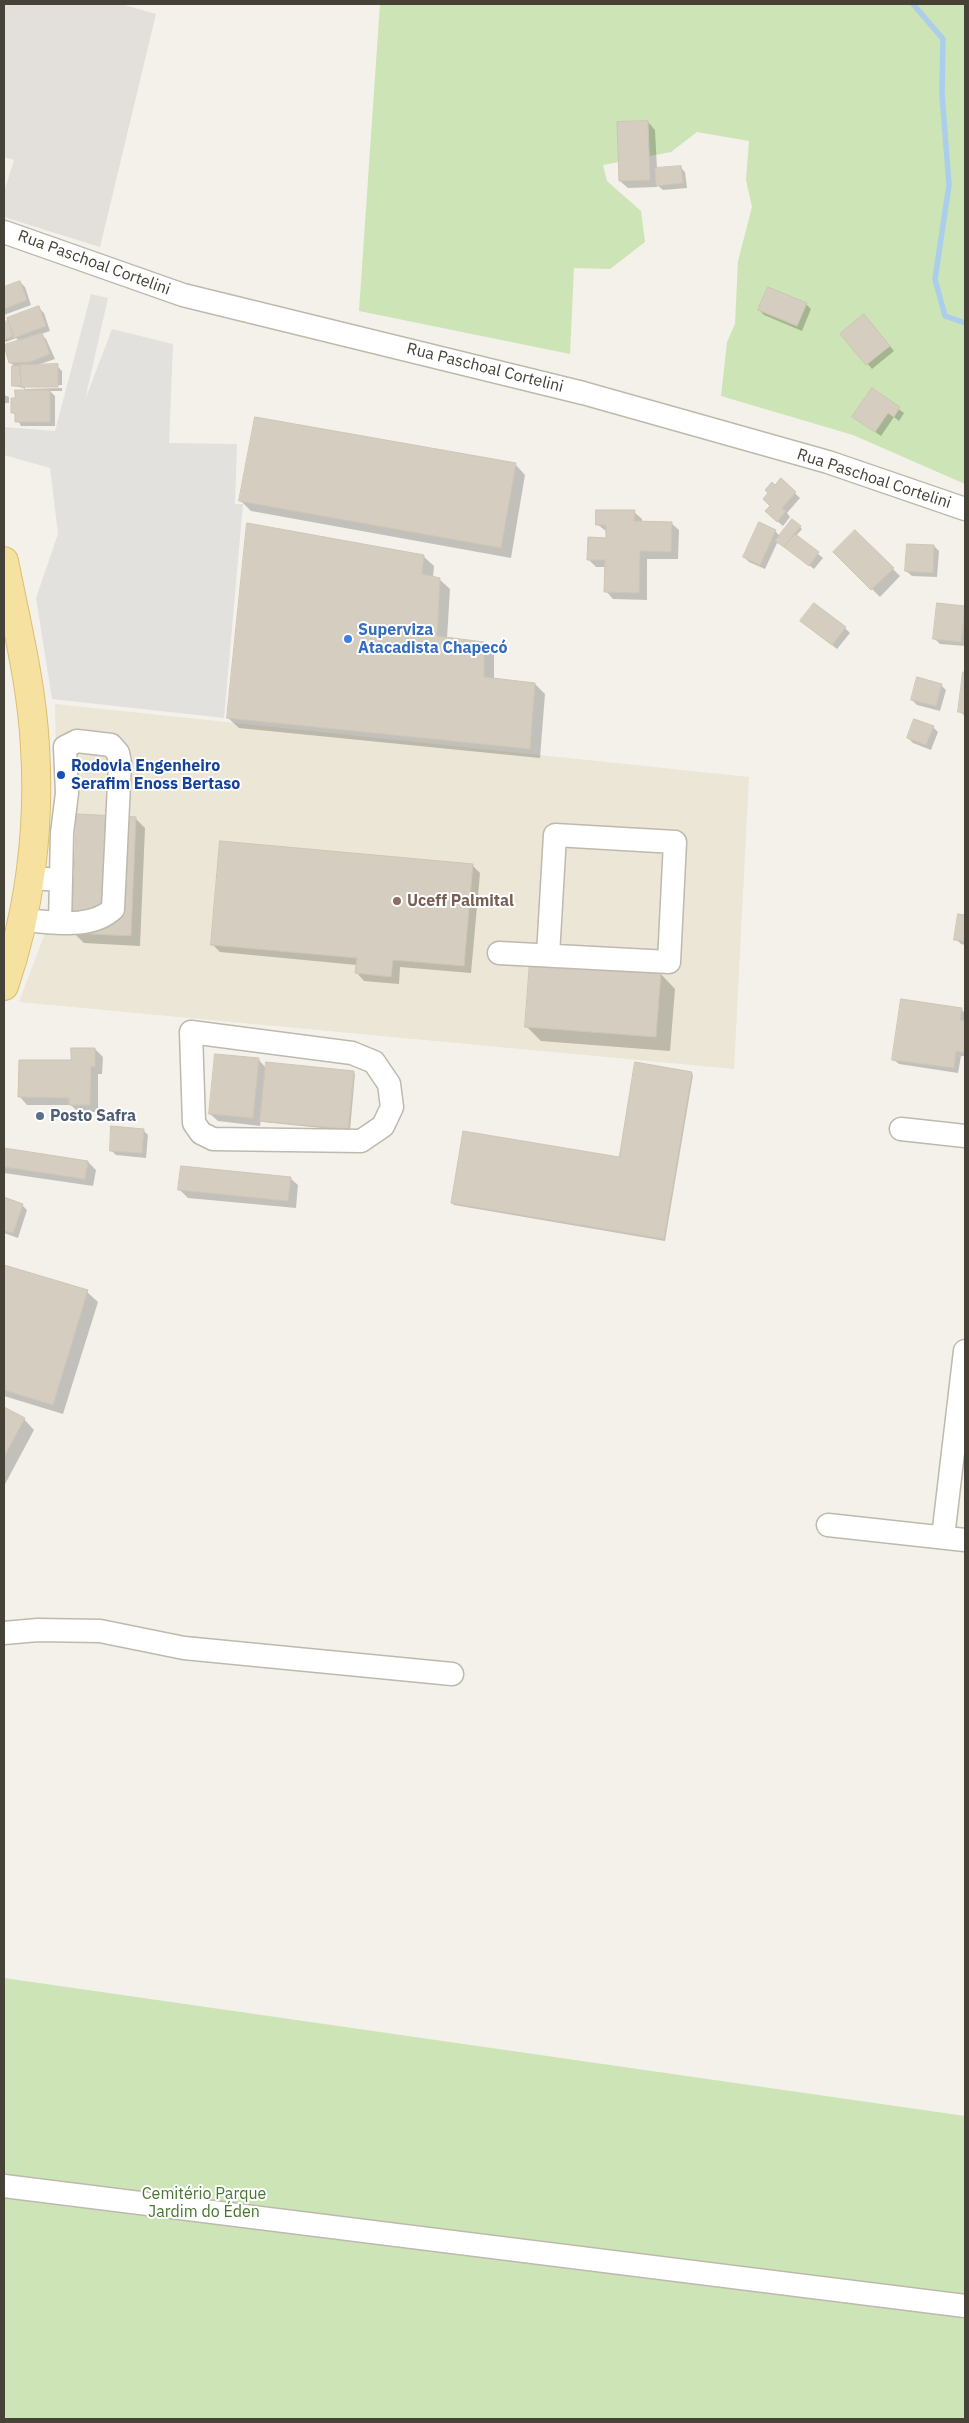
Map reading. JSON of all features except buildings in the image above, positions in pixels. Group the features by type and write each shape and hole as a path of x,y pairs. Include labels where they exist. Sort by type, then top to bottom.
{"main road":[{"path":"4,561 32,718 36,779 36,819 30,878 12,925 12,962 4,986"}],"street":[{"name":"Rua Paschoal Cortelini","path":"4,232 183,295 575,390 828,462 965,510"},
{"path":"12,925 85,922 100,918 113,909 120,763 118,754 111,746 78,741 65,747 67,793 62,834 60,922"},
{"path":"500,953 669,962 675,842 555,835 548,955"},
{"path":"30,878 62,880"},
{"path":"191,1032 352,1053 374,1062 389,1084 392,1107 383,1126 361,1142 213,1139 201,1133 194,1123 191,1032"},
{"path":"901,1129 965,1136"},
{"path":"828,1524 954,1539 965,1351"},
{"path":"4,1633 38,1630 100,1631 184,1648 452,1674"},
{"path":"4,2186 965,2306"}],"shaded area":[{"path":"4,4 121,4 156,14 100,247 4,217 4,192 14,160 4,157"},
{"path":"91,294 108,298 85,400 112,329 173,344 169,443 237,444 235,504 243,504 224,718 52,699 36,598 58,534 50,468 4,455 4,427 55,431"},
{"name":"Uceff Palmital","path":"55,704 749,777 734,1069 19,1002 44,936 58,867"}],"green space":[{"path":"380,4 965,4 965,484 853,435 721,396 727,342 735,324 738,261 752,207 746,180 749,141 697,132 671,152 603,165 607,181 641,211 645,242 610,269 574,268 570,354 359,311"},
{"name":"Cemitério Parque Jardim do Éden","path":"4,1978 965,2116 965,2419 4,2419"}],"waterway":[{"path":"913,4 943,39 942,94 949,185 935,279 945,316 965,323"}],"place":[{"name":"Superviza Atacadista Chapecó","path":"348,639"},
{"name":"Rodovia Engenheiro Serafim Enoss Bertaso","path":"61,775"},
{"name":"Uceff Palmital","path":"397,901"},
{"name":"Posto Safra","path":"40,1116"}]}
